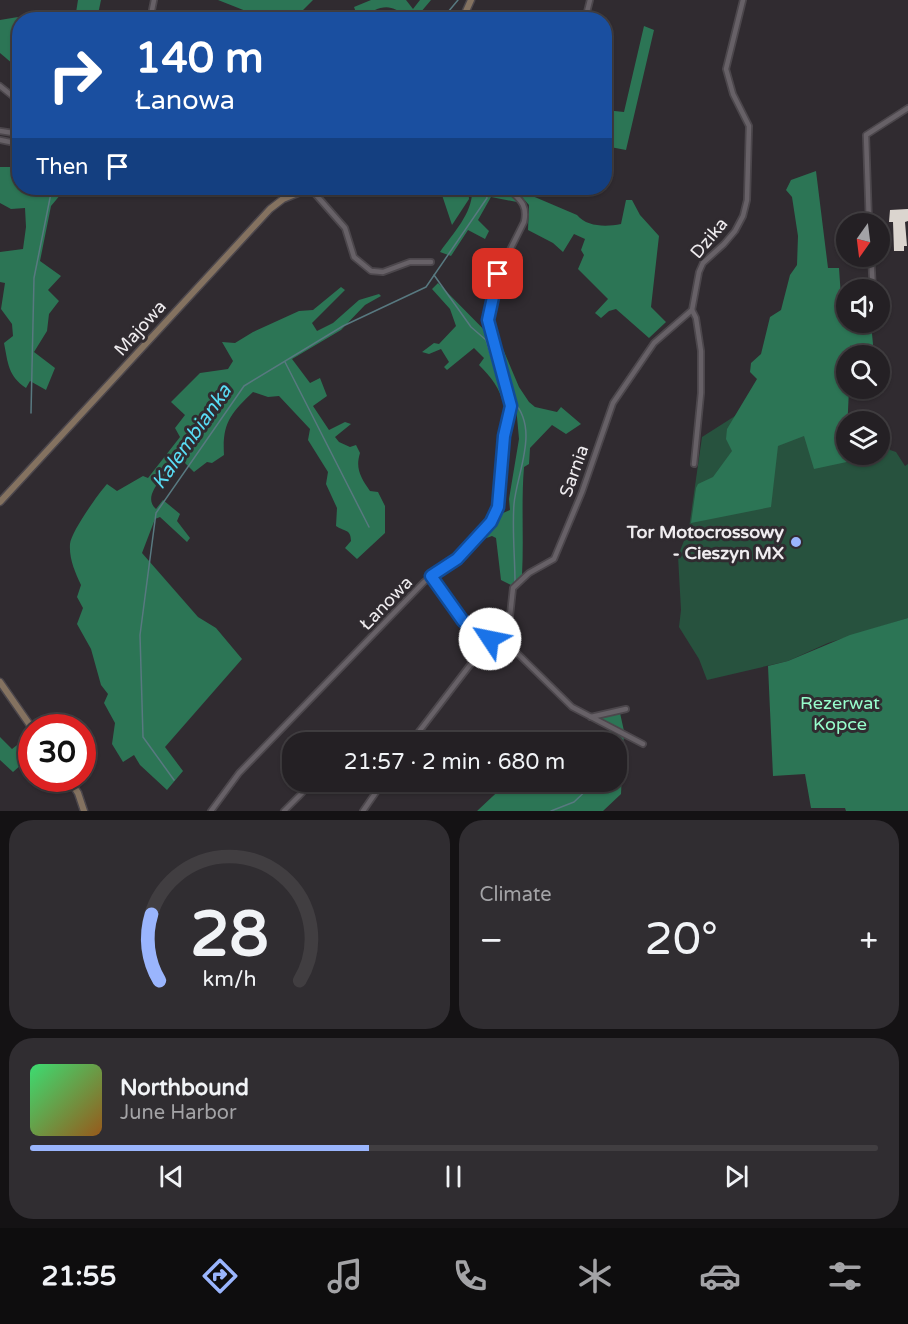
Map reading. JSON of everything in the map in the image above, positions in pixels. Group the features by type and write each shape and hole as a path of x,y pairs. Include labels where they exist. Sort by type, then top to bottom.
{"street":[{"name":"Dzika","path":"694,464 701,393 701,351 696,318 692,310 699,272 703,263 735,231 746,209 749,126 733,94 726,69 743,0"},
{"path":"0,86 12,96"},
{"path":"869,213 866,135 908,108"},
{"name":"Majowa","path":"0,502 270,209 293,195"},
{"path":"316,195 345,228 354,257 371,271 383,272 410,262 430,262"},
{"name":"Łanowa","path":"211,811 239,773 431,576 457,559 491,522 498,507 504,436 511,400 488,320 495,282 524,222 526,211 516,195"},
{"name":"Sarnia","path":"512,648 508,625 513,588 529,573 554,560 582,492 613,403 654,343 692,310"},
{"path":"431,576 463,621 490,639 512,648 555,693 578,712 643,744"},
{"path":"419,732 490,639"},
{"path":"0,682 22,714"},
{"path":"591,717 626,709"},
{"path":"77,792 84,811"},
{"path":"363,811 376,792"},
{"path":"285,811 303,793"}],"green space":[{"path":"78,0 101,0 98,12 76,12"},
{"path":"218,0 313,0 302,12 248,12"},
{"path":"371,0 406,0 413,9 420,0 431,0 421,12 400,12 384,7 371,12 356,12 354,7"},
{"path":"12,18 12,63 0,53 0,20"},
{"path":"644,26 654,30 626,150 612,147 612,111 624,112"},
{"path":"0,167 12,167 12,195 60,195 51,206 40,261 61,276 48,290 59,301 49,314 47,331 34,352 55,368 46,390 30,381 26,388 20,383 12,374 7,357 4,343 13,336 12,324 1,309 5,283 0,282 0,252 23,249 26,227 25,208 11,209 0,203"},
{"path":"816,171 828,268 839,268 840,279 836,279 836,333 872,333 873,345 836,345 836,399 849,399 848,411 836,411 836,464 814,469 804,436 778,446 771,507 691,523 698,484 713,477 732,451 726,439 727,429 757,379 750,372 751,363 761,354 770,317 781,310 790,275 797,265 798,236 792,197 786,190 791,180"},
{"path":"442,195 469,195 469,199 452,225"},
{"path":"472,195 510,195 517,202 491,197 478,220 489,231 485,239 468,230 451,256 440,252 466,214"},
{"path":"530,195 577,215 586,222 603,226 621,224 626,200 632,200 640,215 659,236 651,307 666,322 649,338 616,309 609,311 601,318 595,313 608,299 578,269 584,255 581,250 585,239 574,234 563,252 553,243 528,230 529,205 521,196"},
{"path":"438,283 503,349 519,387 529,402 535,407 557,412 561,407 581,424 566,434 552,425 530,448 529,464 524,467 523,480 522,575 511,585 501,580 496,538 492,536 481,540 481,535 494,526 503,513 510,510 509,499 519,439 516,406 504,406 494,383 479,365 484,358 474,348 447,370 444,367 449,362 441,349 429,354 422,352 434,343 439,344 456,326 450,309 432,289"},
{"path":"341,287 345,290 312,323 317,331 333,323 359,300 379,294 381,296 365,305 341,330 292,359 310,383 320,378 327,396 313,406 329,430 345,422 351,424 335,437 339,442 350,447 356,445 360,453 358,464 362,477 370,491 378,492 385,506 385,533 357,559 345,548 351,541 351,537 349,533 336,526 337,508 326,484 328,472 308,440 310,429 279,396 268,397 253,392 229,419 226,427 224,455 212,463 207,462 194,472 185,463 177,462 162,478 153,491 152,504 156,509 163,500 180,514 177,521 190,538 187,542 160,517 155,519 142,553 198,617 216,628 242,659 165,747 183,771 167,790 140,765 134,755 123,762 112,744 115,723 104,703 108,694 101,685 91,649 77,624 83,608 77,597 81,585 71,560 72,538 85,513 107,484 117,491 143,476 148,478 180,437 175,428 185,415 171,402 200,373 228,369 233,361 222,342 235,343 299,311 313,310"},
{"name":"Tor Motocrossowy - Cieszyn MX","path":"746,409 836,450 836,465 890,465 890,450 896,452 905,466 908,464 908,618 828,643 788,661 707,680 699,659 679,627 681,610 678,556 689,528 702,437"},
{"name":"Rezerwat Kopce","path":"908,618 908,811 846,811 845,808 811,808 805,774 773,776 768,666 788,661 850,635"},
{"path":"620,713 624,732 609,732 608,723 601,719 601,716"},
{"path":"0,737 12,749 18,744 18,768 13,772 0,760"},
{"path":"497,792 621,792 603,811 477,811"}],"building":[{"path":"908,209 908,221 905,222 907,246 904,246 904,251 894,251 893,222 890,222 890,210"}],"waterway":[{"name":"Kalembianka","path":"448,12 458,0"},
{"path":"31,413 34,278 51,195"},
{"name":"Kalembianka","path":"174,780 143,737 140,635 156,513 244,386 343,326 426,287 487,198 486,195"},
{"path":"434,275 471,327 486,340 500,384 509,400"},
{"path":"285,362 369,527"},
{"path":"513,401 521,412 526,437 514,504 515,583"},
{"path":"551,811 574,802 584,792"}],"place":[{"name":"Tor Motocrossowy - Cieszyn MX","path":"796,542"}],"route":[{"path":"490,639 463,621 431,576 457,559 470,546 491,522 498,507 504,436 511,406 488,320 498,274"}]}
